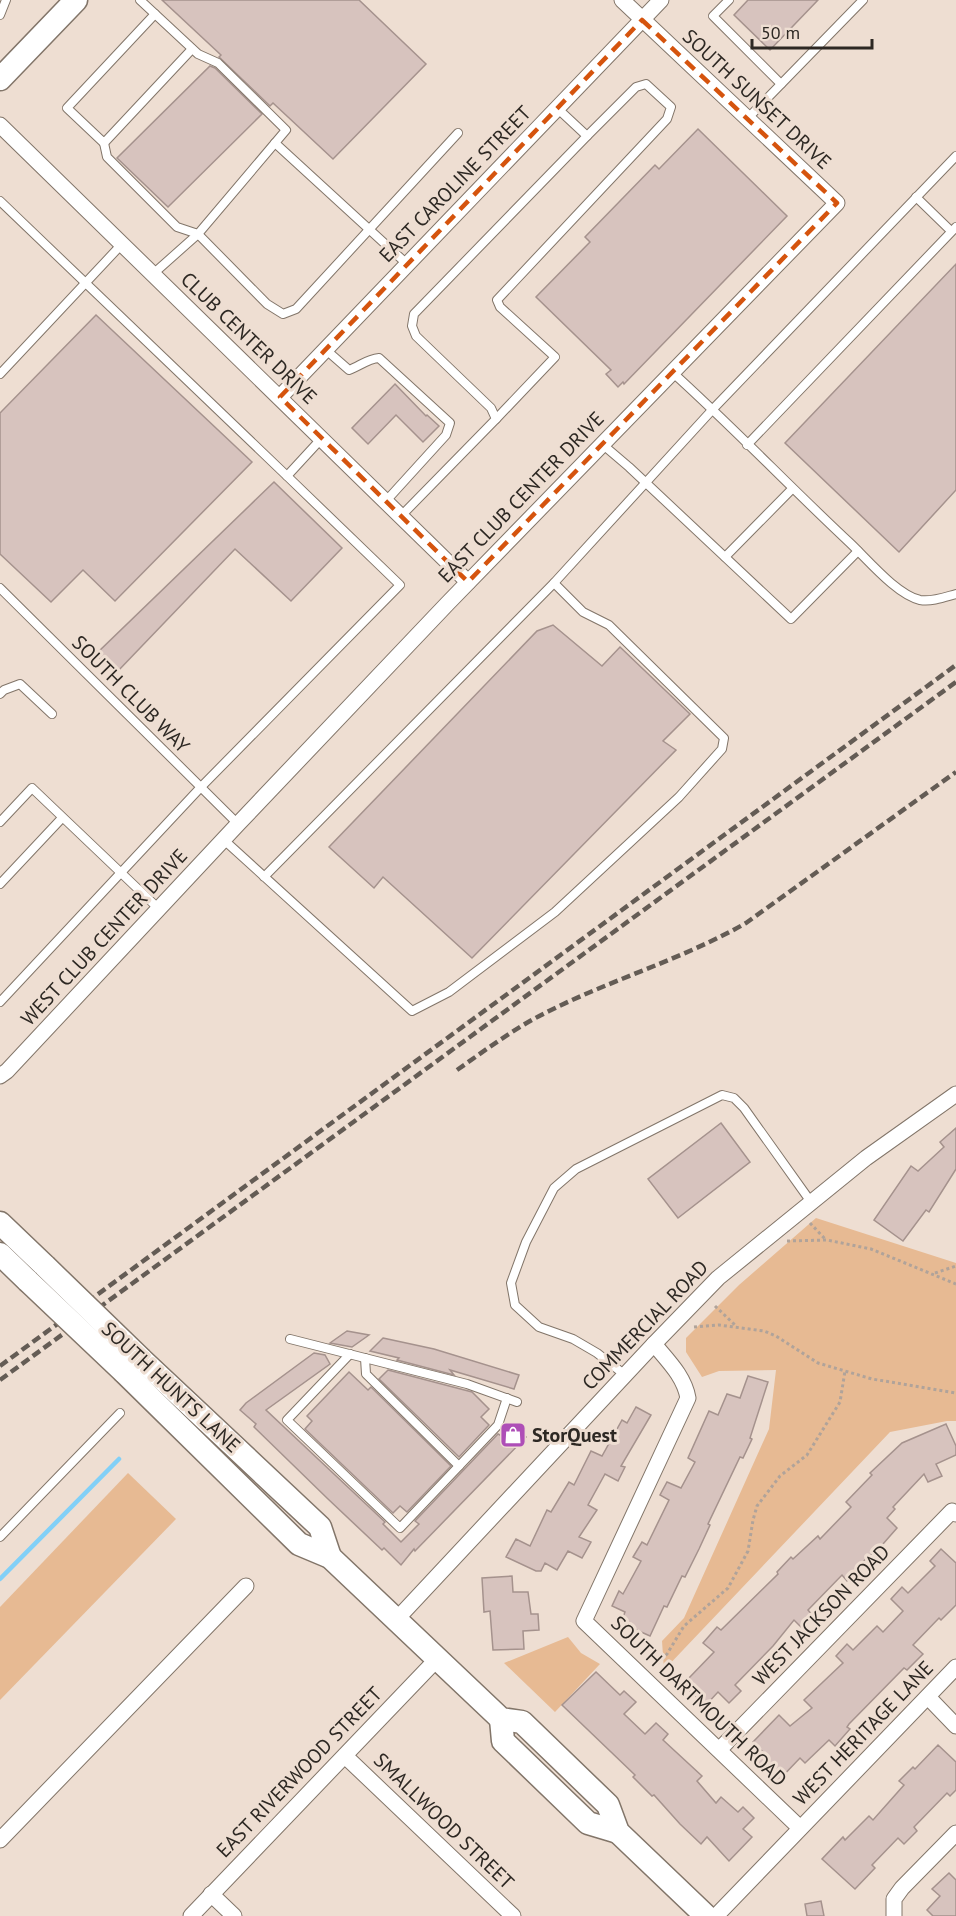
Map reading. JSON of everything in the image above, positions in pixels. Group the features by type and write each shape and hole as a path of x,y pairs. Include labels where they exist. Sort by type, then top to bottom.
{"main road":[{"path":"0,79 76,0"},
{"name":"SOUTH HUNTS LANE","path":"0,1223 36,1274 132,1366 320,1527 330,1557 501,1719 522,1722 608,1805 618,1832 706,1916"},
{"name":"SOUTH HUNTS LANE","path":"0,1254 36,1274"}],"street":[{"name":"SOUTH SUNSET DRIVE","path":"622,0 837,203"},
{"name":"EAST CAROLINE STREET","path":"280,397 661,0"},
{"name":"CLUB CENTER DRIVE","path":"0,125 468,582"},
{"name":"EAST CLUB CENTER DRIVE","path":"238,824 468,582 837,203"},
{"name":"WEST CLUB CENTER DRIVE","path":"0,1076 238,824"},
{"name":"COMMERCIAL ROAD","path":"396,1620 718,1278 866,1158 956,1094"},
{"name":"SOUTH DARTMOUTH ROAD","path":"654,1344 686,1385 688,1398 584,1621 800,1828"},
{"name":"WEST JACKSON ROAD","path":"720,1749 954,1513"},
{"path":"0,1840 246,1586"},
{"name":"EAST RIVERWOOD STREET","path":"190,1916 438,1658"},
{"name":"WEST HERITAGE LANE","path":"716,1916 956,1667"},
{"path":"928,1697 956,1726"},
{"name":"SMALLWOOD STREET","path":"345,1756 513,1916"},
{"path":"894,1916 894,1899 902,1888 956,1833"},
{"path":"211,1894 234,1916"}],"lane":[{"path":"0,15 6,0"},
{"path":"140,0 198,54 218,63 286,130 198,234 153,274"},
{"path":"729,0 713,16 781,84"},
{"path":"747,119 863,0"},
{"path":"155,14 67,108 104,143 107,157 177,227 198,234 267,304 283,314 296,309 458,133"},
{"path":"104,143 192,49"},
{"path":"401,516 496,419 555,357 500,307 497,300 668,119 671,107 646,84 636,87 414,314 412,326 416,336 491,408 496,419"},
{"path":"557,108 587,136"},
{"path":"275,143 407,264"},
{"path":"264,877 554,584 713,409 956,156"},
{"path":"747,445 954,229 916,197"},
{"path":"0,201 400,585 201,787 0,1002"},
{"path":"0,374 122,244"},
{"path":"325,350 349,370 369,359 379,358 450,423 446,435 386,501"},
{"path":"672,372 897,587 920,600 933,600 956,594"},
{"path":"287,476 322,438"},
{"path":"602,444 791,619 858,551"},
{"path":"725,557 792,489"},
{"path":"224,840 412,1011 449,992 555,912 679,796 722,749 724,738 609,625 583,612 554,584"},
{"name":"SOUTH CLUB WAY","path":"0,588 238,824"},
{"path":"0,694 20,684 52,714"},
{"path":"0,822 32,788 159,909"},
{"path":"0,884 62,818"},
{"path":"625,1375 597,1353 573,1339 539,1327 515,1305 511,1283 526,1242 554,1188 576,1169 723,1095 734,1098 744,1108 812,1202"},
{"path":"290,1340 467,1384 517,1402"},
{"path":"350,1354 287,1420 400,1528 498,1425 507,1398"},
{"path":"365,1358 366,1374 459,1466"},
{"path":"0,1537 120,1413"}],"path":[{"path":"808,1222 827,1240"},
{"path":"785,1241 827,1240 871,1249 956,1284"},
{"path":"934,1274 956,1266"},
{"path":"715,1305 736,1326"},
{"path":"694,1328 719,1325 736,1326 770,1333 818,1363 872,1379 956,1393"},
{"path":"644,1677 667,1654 684,1626 728,1588 748,1551 757,1506 780,1476 807,1455 840,1402 845,1371"}],"highlighted area":[{"path":"642,20 837,203 468,582 280,397"}],"shaded area":[{"path":"816,1218 956,1263 956,1421 890,1432 664,1670 662,1641 684,1618 769,1429 776,1370 719,1371 702,1377 686,1352 686,1338 739,1285"},
{"path":"128,1473 176,1519 0,1700 0,1607"},
{"path":"568,1637 581,1653 600,1664 555,1712 504,1663"}],"building":[{"path":"162,0 359,0 426,64 333,159 273,103 270,106 219,57 221,55"},
{"path":"748,0 818,0 770,50 734,15"},
{"path":"210,66 215,68 262,114 168,207 117,158"},
{"path":"698,129 787,216 624,384 623,382 618,387 606,374 611,370 536,297 590,242 585,237 655,165 659,169"},
{"path":"956,264 956,490 899,552 785,443"},
{"path":"96,315 252,462 115,601 83,570 51,602 0,554 0,413"},
{"path":"395,384 439,426 423,442 396,415 368,444 352,428"},
{"path":"274,482 342,548 291,601 235,549 117,672 95,655"},
{"path":"553,625 602,666 620,647 690,714 663,741 676,750 472,958 383,877 374,888 329,847 537,631"},
{"path":"721,1123 750,1162 678,1218 648,1179"},
{"path":"956,1128 956,1169 929,1212 926,1210 903,1241 874,1220 911,1166 918,1171 944,1147 940,1142"},
{"path":"347,1331 369,1335 352,1347 330,1343"},
{"path":"383,1338 434,1349 519,1375 514,1389 450,1370 454,1375 370,1351"},
{"path":"314,1353 325,1355 330,1364 266,1410 385,1522 383,1524 401,1542 419,1524 415,1521 498,1434 500,1435 512,1423 526,1437 415,1551 414,1549 401,1565 328,1499 254,1427 256,1424 240,1410 246,1403"},
{"path":"388,1370 472,1392 489,1409 481,1417 489,1425 459,1457 379,1379"},
{"path":"349,1372 368,1390 371,1387 451,1466 407,1512 400,1506 393,1513 305,1429 312,1421 307,1416"},
{"path":"748,1376 768,1382 750,1438 752,1439 743,1458 740,1457 685,1577 682,1576 667,1607 664,1606 650,1636 621,1623 625,1612 612,1606 619,1591 623,1594 641,1561 633,1557 642,1542 647,1545 669,1500 660,1495 667,1482 681,1488 695,1462 688,1458 709,1411 718,1415 727,1394 740,1398"},
{"path":"636,1407 651,1415 621,1466 625,1467 618,1481 605,1474 588,1505 597,1510 579,1537 591,1542 582,1558 568,1551 557,1570 545,1563 541,1571 536,1571 506,1557 516,1539 530,1546 547,1510 551,1512 569,1482 574,1485 591,1451 602,1456 622,1420 627,1423"},
{"path":"946,1424 956,1446 956,1455 936,1464 942,1476 928,1482 924,1474 893,1507 895,1509 887,1518 897,1528 858,1566 860,1568 847,1581 842,1575 808,1610 813,1616 802,1628 794,1620 773,1646 735,1685 741,1691 729,1703 718,1692 705,1706 690,1691 695,1686 688,1679 714,1652 703,1643 717,1627 721,1630 778,1574 777,1572 791,1557 793,1559 818,1536 820,1539 851,1507 846,1502 872,1475 870,1473 902,1443"},
{"path":"941,1549 956,1563 956,1605 941,1620 939,1618 913,1645 923,1654 907,1670 904,1668 849,1724 847,1727 850,1729 835,1746 829,1740 805,1763 800,1758 777,1782 757,1762 765,1754 753,1742 779,1715 790,1726 812,1708 804,1700 843,1663 836,1656 847,1644 853,1650 877,1626 883,1632 903,1611 891,1599 902,1587 908,1593 935,1566 930,1561"},
{"path":"512,1576 513,1592 528,1592 531,1614 538,1614 539,1630 523,1631 524,1649 493,1650 490,1611 484,1612 482,1578"},
{"path":"596,1672 620,1695 624,1691 636,1702 624,1714 645,1734 656,1723 668,1734 663,1740 702,1776 697,1781 716,1803 721,1797 738,1812 743,1807 754,1818 743,1829 752,1837 729,1861 707,1837 701,1844 654,1795 652,1796 633,1777 635,1775 562,1705"},
{"path":"938,1745 956,1762 956,1790 950,1796 947,1793 914,1827 917,1831 904,1844 898,1838 872,1865 875,1868 855,1889 822,1859 843,1837 845,1840 869,1816 873,1820 904,1785 899,1781 913,1767 915,1769"},
{"path":"949,1873 956,1880 956,1916 933,1916 927,1910 940,1896 932,1889"},
{"path":"821,1901 824,1916 807,1916 805,1904"}],"waterway":[{"path":"0,1579 119,1459"}],"railway":[{"path":"0,1366 956,665"},
{"path":"0,1380 956,682"},
{"path":"457,1070 537,1017 698,947 746,923 956,772"}],"place":[{"name":"StorQuest","path":"513,1435"}]}
